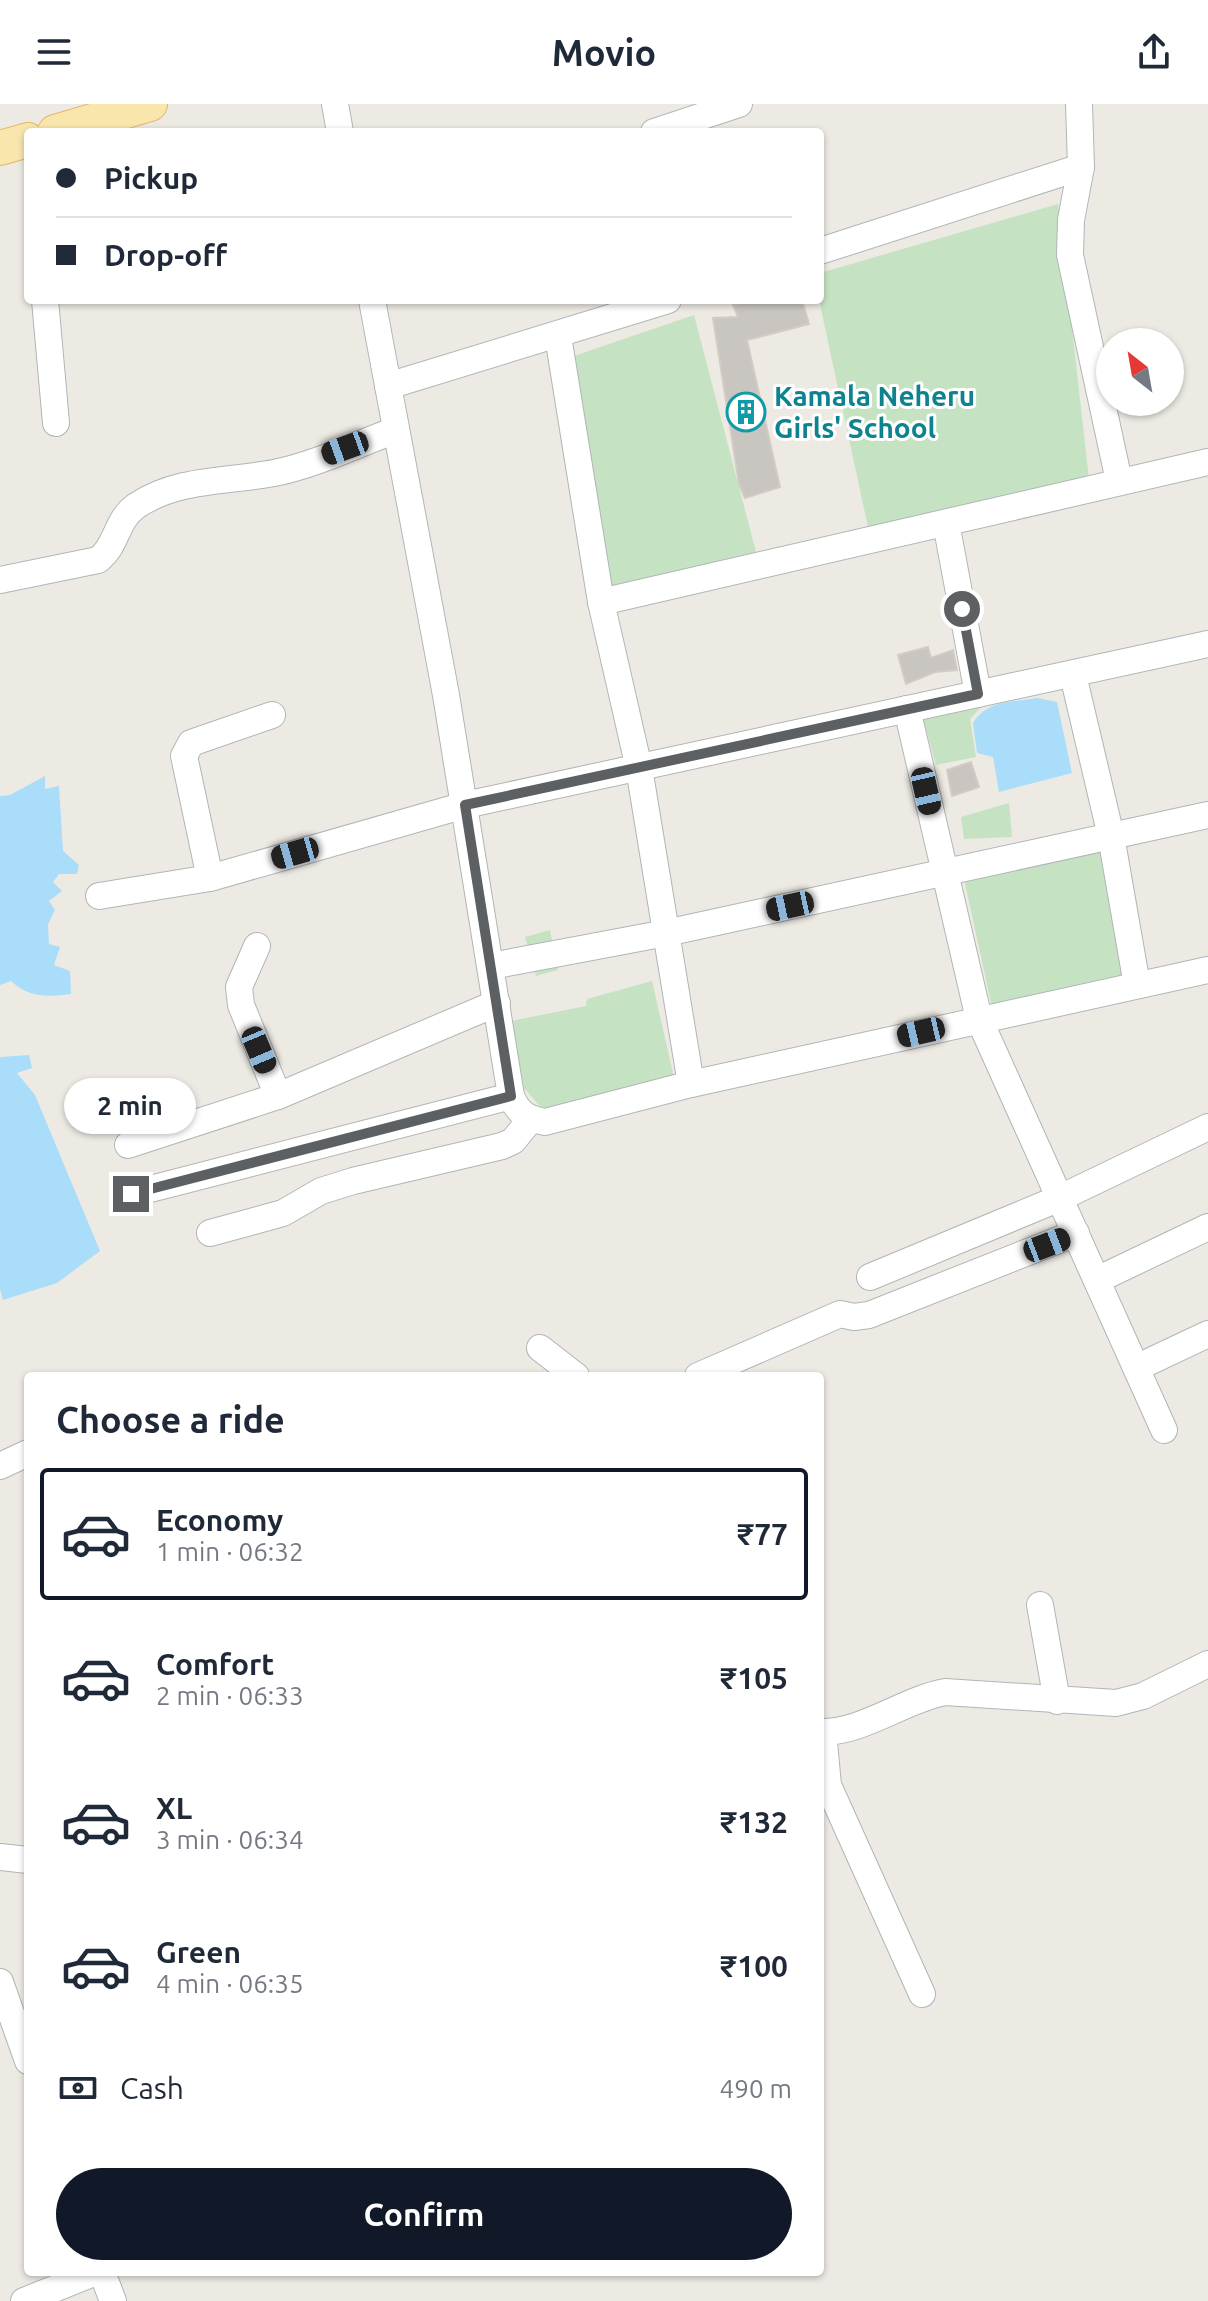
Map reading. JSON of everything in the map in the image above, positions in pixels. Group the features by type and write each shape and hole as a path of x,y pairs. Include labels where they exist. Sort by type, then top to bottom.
{"main road":[{"path":"69,128 150,104"},
{"path":"0,148 24,141"}],"street":[{"path":"335,104 339,128"},
{"path":"666,128 739,104"},
{"path":"1079,104 1081,167 1071,220 1070,255 1119,481"},
{"path":"824,250 1081,167"},
{"path":"45,304 56,423"},
{"path":"373,304 465,805 511,1096 517,1109 530,1120 545,1122 691,1084 1208,970"},
{"path":"388,386 656,304"},
{"path":"558,336 601,602 639,768 691,1084"},
{"path":"0,580 98,560 109,550 123,519 135,507 180,485 274,473 396,430"},
{"path":"601,602 1208,462"},
{"path":"946,523 978,694"},
{"path":"99,896 210,878 465,805 1208,644"},
{"path":"1073,675 1111,836 1137,985"},
{"path":"907,709 979,1019 1164,1430"},
{"path":"210,878 185,749 191,743 272,715"},
{"path":"491,966 666,933 1208,815"},
{"path":"257,946 239,987 241,1005 278,1096"},
{"path":"128,1145 278,1096 497,1003"},
{"path":"131,1194 511,1096"},
{"path":"210,1233 283,1213 321,1191 353,1181 502,1146 513,1141 530,1120"},
{"path":"870,1277 1060,1198 1208,1127"},
{"path":"1097,1280 1208,1227"},
{"path":"707,1372 833,1316 869,1315 1076,1233"},
{"path":"1136,1368 1208,1334"},
{"path":"540,1348 571,1372"},
{"path":"0,1466 24,1455"},
{"path":"1040,1605 1057,1701"},
{"path":"824,1732 841,1730 921,1698 945,1692 1099,1704 1130,1700 1208,1664"},
{"path":"824,1755 828,1785 922,1994"},
{"path":"0,1857 24,1860"},
{"path":"0,1982 24,2050"},
{"path":"24,2301 109,2280"}],"green space":[{"path":"1058,204 1090,488 869,532 820,304 824,304 824,272"},
{"path":"694,315 756,552 609,588 565,359"},
{"path":"983,705 970,719 976,757 936,765 922,714"},
{"path":"1009,803 1012,837 964,839 961,817"},
{"path":"1109,838 1131,983 1002,1012 991,1003 961,865"},
{"path":"550,930 558,970 536,976 525,937"},
{"path":"652,981 675,1082 545,1112 524,1088 511,1021 586,1006 587,999"}],"water":[{"path":"1038,698 1057,702 1072,773 999,792 993,757 977,753 973,723 993,706"},
{"path":"45,776 45,789 59,786 63,851 79,865 77,874 59,874 53,882 62,891 49,901 55,910 48,924 49,944 60,947 54,965 70,971 71,994 54,996 32,993 11,981 0,985 0,796 10,795"},
{"path":"29,1055 32,1068 17,1073 35,1095 100,1251 57,1283 3,1300 0,1289 0,1057"}],"building":[{"name":"Kamala Neheru Girls' School","path":"803,304 809,324 747,340 780,487 745,498 739,484 713,318 738,317 733,305"},
{"path":"928,647 931,658 953,650 957,670 935,672 906,684 898,655"},
{"path":"971,762 979,787 952,796 947,770"}],"place":[{"name":"Kamala Neheru Girls' School","path":"746,412"}],"route":[{"path":"131,1194 511,1096 465,805 978,694 962,609"}]}
